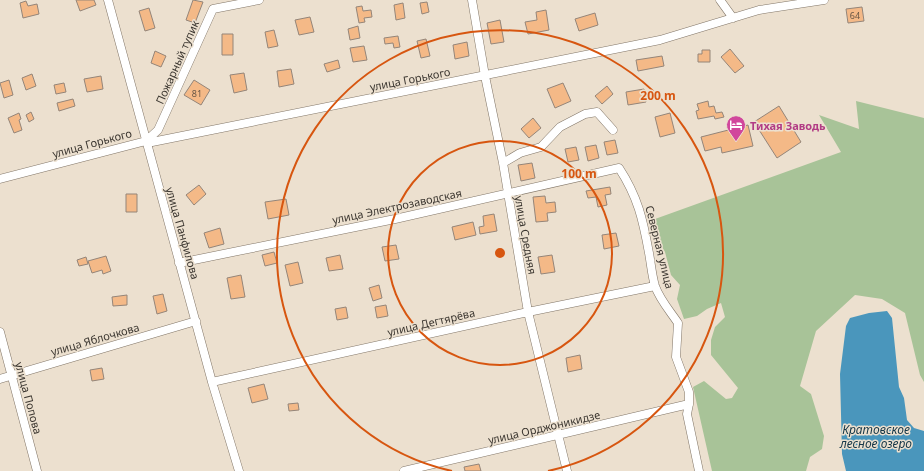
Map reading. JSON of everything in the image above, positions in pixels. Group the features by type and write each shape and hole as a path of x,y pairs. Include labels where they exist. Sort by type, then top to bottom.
{"street":[{"name":"улица Панфилова","path":"108,0 212,382 239,471"},
{"name":"Пожарный тупик","path":"146,141 158,130 213,9 259,0"},
{"name":"улица Средняя","path":"472,0 528,312 567,471"},
{"path":"720,0 733,18"},
{"name":"улица Горького","path":"0,179 146,141 152,142 660,40 759,10 824,0"},
{"path":"502,163 520,153 541,147 560,127 585,114 597,112 613,130"},
{"name":"улица Электрозаводская","path":"179,263 395,219 618,168"},
{"name":"Северная улица","path":"618,168 629,184 639,206 655,286 664,304 678,323 676,358 689,392 687,414 699,471"},
{"name":"улица Дегтярёва","path":"212,382 528,312 655,286"},
{"name":"улица Яблочкова","path":"0,379 196,321"},
{"name":"улица Попова","path":"0,332 37,471"},
{"name":"улица Орджоникидзе","path":"404,471 689,404"}],"green space":[{"path":"856,101 924,118 924,382 920,375 905,313 882,299 855,295 816,331 800,386 811,394 824,436 822,449 810,457 806,471 712,471 693,387 704,381 726,399 732,398 738,388 711,355 711,340 715,327 725,317 721,303 707,309 697,316 684,319 677,299 680,285 671,275 665,252 658,240 655,219 841,152 819,115 859,129"}],"water":[{"name":"Кратовское лесное озеро","path":"887,311 892,318 899,387 904,398 907,420 914,428 924,431 924,471 846,471 842,454 840,374 846,326 850,318 869,313"}],"building":[{"path":"76,0 94,0 96,5 80,11"},
{"path":"193,0 203,2 195,23 186,20"},
{"path":"26,1 28,6 37,4 39,14 23,18 20,3"},
{"path":"427,2 429,12 422,14 420,3"},
{"path":"403,3 405,18 396,20 394,5"},
{"path":"362,6 363,11 371,10 372,17 364,18 365,22 359,23 356,7"},
{"path":"862,7 864,21 848,23 846,9"},
{"path":"149,8 155,28 145,31 139,11"},
{"path":"546,10 549,30 528,34 525,22 537,20 536,12"},
{"path":"595,13 598,25 579,31 575,19"},
{"path":"310,17 314,32 299,35 295,20"},
{"path":"500,20 504,42 491,44 487,23"},
{"path":"358,26 360,38 350,40 348,29"},
{"path":"274,30 278,46 268,48 265,32"},
{"path":"222,34 233,34 233,55 222,55"},
{"path":"398,36 400,47 394,48 393,43 385,44 384,38"},
{"path":"426,39 430,56 421,58 417,41"},
{"path":"467,42 469,56 455,59 453,45"},
{"path":"364,46 367,60 353,62 350,48"},
{"path":"730,49 744,66 735,73 721,57"},
{"path":"702,50 710,50 710,62 698,62 698,54 702,54"},
{"path":"155,51 166,56 161,67 151,63"},
{"path":"662,56 664,66 638,71 636,60"},
{"path":"338,60 340,68 327,72 324,64"},
{"path":"291,69 294,84 279,87 277,71"},
{"path":"244,73 247,90 234,93 230,75"},
{"path":"32,74 36,86 26,90 22,78"},
{"path":"101,76 103,89 87,92 84,79"},
{"path":"9,80 13,95 4,98 0,83"},
{"path":"194,80 210,90 201,105 184,95"},
{"path":"64,83 66,92 56,94 54,85"},
{"path":"563,83 571,101 555,108 547,89"},
{"path":"607,86 613,94 602,104 595,96"},
{"path":"644,89 646,102 628,105 626,92"},
{"path":"73,99 75,106 59,111 57,103"},
{"path":"708,101 709,107 714,106 716,113 722,112 724,117 715,119 714,116 698,119 696,111 699,110 697,104"},
{"path":"779,106 801,142 777,158 754,122"},
{"path":"31,112 34,119 29,122 26,115"},
{"path":"19,113 21,119 19,120 22,130 14,133 8,118"},
{"path":"670,113 675,133 660,137 655,117"},
{"path":"533,118 541,128 529,138 521,129"},
{"path":"748,125 753,146 722,153 721,147 705,151 701,137"},
{"path":"615,140 618,153 607,155 604,142"},
{"path":"596,145 599,158 588,161 585,147"},
{"path":"576,147 579,160 568,162 565,149"},
{"path":"532,163 535,178 521,181 518,165"},
{"path":"199,185 206,194 194,205 186,195"},
{"path":"610,187 611,194 605,195 607,205 598,207 596,197 588,198 586,191"},
{"path":"126,194 137,194 137,212 126,212"},
{"path":"545,196 546,203 555,202 556,212 547,213 548,221 536,222 533,197"},
{"path":"286,199 289,215 268,219 265,202"},
{"path":"494,214 497,231 480,234 479,227 484,226 483,216"},
{"path":"473,222 476,235 455,240 452,227"},
{"path":"220,228 224,244 209,248 204,233"},
{"path":"616,233 619,246 604,249 602,235"},
{"path":"396,245 399,259 385,261 382,247"},
{"path":"274,252 277,263 265,266 262,255"},
{"path":"340,255 343,269 329,271 326,258"},
{"path":"552,255 555,272 541,274 538,257"},
{"path":"106,256 111,271 103,274 102,270 92,273 88,261"},
{"path":"86,257 88,264 79,266 77,260"},
{"path":"298,262 303,283 290,286 285,265"},
{"path":"241,275 245,297 231,299 227,278"},
{"path":"379,285 382,298 373,301 369,288"},
{"path":"163,294 167,311 157,314 153,296"},
{"path":"127,295 127,305 113,306 112,297"},
{"path":"386,305 388,316 377,318 375,307"},
{"path":"346,307 348,318 337,320 335,309"},
{"path":"580,355 582,369 568,372 566,358"},
{"path":"102,368 104,379 92,381 90,370"},
{"path":"264,384 268,399 252,403 248,388"},
{"path":"298,403 299,410 289,411 288,404"},
{"path":"479,464 481,471 465,471 464,467"}],"place":[{"name":"Тихая Заводь","path":"736,142"}]}
